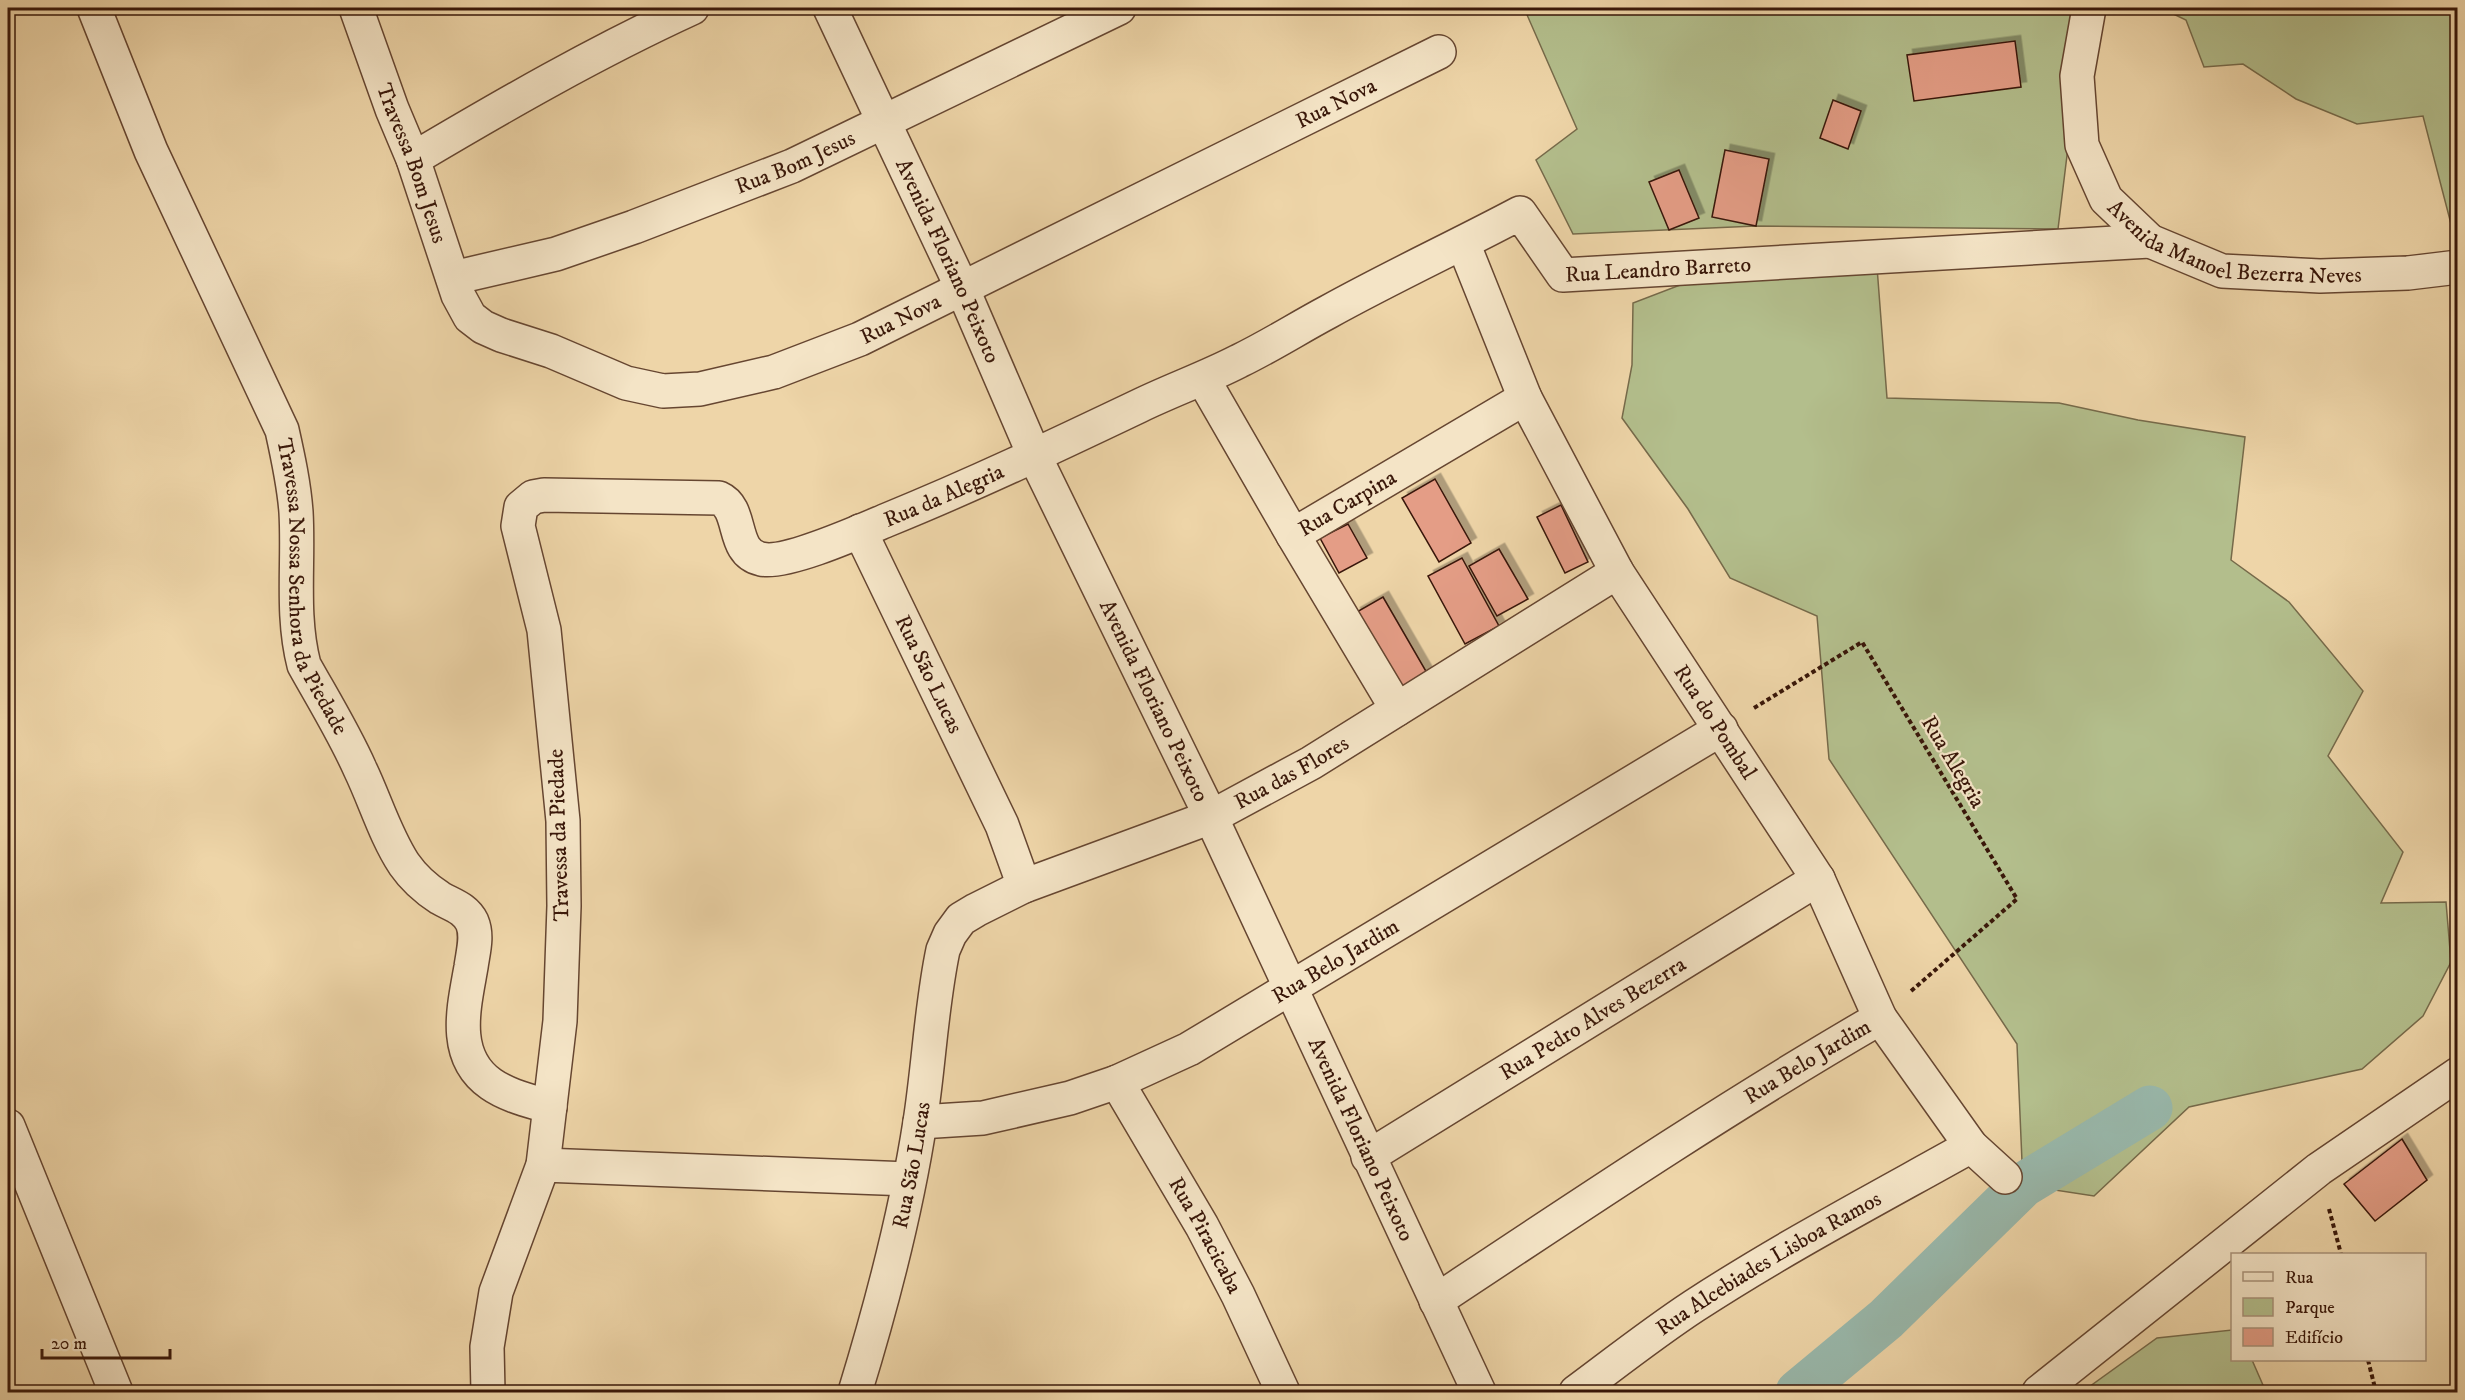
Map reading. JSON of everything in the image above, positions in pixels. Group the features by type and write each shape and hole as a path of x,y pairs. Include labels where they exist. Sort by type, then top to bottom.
{"street":[{"name":"Travessa Nossa Senhora da Piedade","path":"94,8 151,151 282,430 292,477 296,513 295,572 299,646 304,665 360,768 389,838 405,864 422,885 465,912 472,922 475,932 474,946 464,1011 463,1034 467,1053 476,1070 490,1084 508,1093 550,1107"},
{"name":"Travessa Bom Jesus","path":"356,8 392,110 413,159 458,295 471,317"},
{"path":"413,159 501,106 651,27 692,8"},
{"name":"Avenida Floriano Peixoto","path":"830,8 963,290 1035,457 1211,817 1479,1392"},
{"name":"Rua Bom Jesus","path":"453,278 556,254 634,227 792,166 1119,8"},
{"name":"Avenida Manoel Bezerra Neves","path":"2089,8 2077,76 2082,145 2106,199 2150,241 2222,272 2320,276 2408,273 2457,267"},
{"name":"Rua Nova","path":"471,317 483,327 501,335 551,351 626,384 663,391 700,388 774,372 860,339 963,290 1439,52"},
{"name":"Rua Leandro Barreto","path":"1203,379 1520,213 1563,275 2150,241"},
{"name":"Rua do Pombal","path":"1463,243 1525,398 1617,572 1818,879 1880,1018 1971,1146 2006,1177"},
{"name":"Rua da Alegria","path":"521,507 533,497 544,495 719,498 729,506 740,541 747,552 758,559 771,560 790,556 860,531 1035,457 1142,405 1203,379"},
{"name":"Rua Carpina","path":"1203,379 1293,534 1525,398"},
{"name":"Travessa da Piedade","path":"488,1392 487,1347 496,1292 543,1165 560,1021 564,906 563,821 544,630 518,526 521,507"},
{"name":"Rua São Lucas","path":"860,531 997,815 1024,886"},
{"path":"1293,534 1398,709"},
{"name":"Rua das Flores","path":"950,934 962,919 1024,886 1211,817 1311,763 1617,572"},
{"name":"Rua Belo Jardim","path":"920,1122 983,1118 1070,1098 1117,1082 1189,1049 1721,729"},
{"name":"Rua Pedro Alves Bezerra","path":"1368,1157 1818,879"},
{"name":"Rua São Lucas","path":"855,1392 877,1318 909,1179 920,1122 938,972 943,950 950,934"},
{"name":"Rua Belo Jardim","path":"1436,1301 1800,1064 1880,1018"},
{"path":"2038,1392 2319,1169 2457,1074"},
{"name":"Rua Piracicaba","path":"1117,1082 1202,1226 1238,1295 1283,1392"},
{"path":"8,1126 116,1392"},
{"name":"Rua Alcebiades Lisboa Ramos","path":"1576,1392 1694,1306 1810,1236 1971,1146"},
{"path":"543,1165 909,1179"}],"path":[{"name":"Rua Alegria","path":"1721,729 1862,642 2016,899 1880,1018"},
{"path":"2368,1361 2376,1392"}],"green space":[{"path":"1524,8 2085,8 2058,229 1756,226 1573,234 1536,160 1577,129"},
{"path":"2161,8 2457,8 2457,247 2423,116 2357,124 2296,99 2243,64 2204,67 2186,20"},
{"path":"1761,254 1877,267 1887,398 2059,403 2138,420 2245,437 2231,560 2289,602 2363,691 2328,756 2403,852 2381,903 2446,902 2451,962 2423,1016 2362,1069 2189,1107 2094,1196 2023,1185 2017,1044 1829,759 1817,616 1730,578 1688,509 1622,418 1632,365 1633,303"},
{"path":"2231,1330 2231,1361 2252,1361 2266,1392 2082,1392 2157,1338"}],"building":[{"path":"2015,41 2021,87 1914,101 1907,55"},
{"path":"1833,100 1861,111 1848,149 1820,138"},
{"path":"1725,150 1769,159 1756,226 1712,217"},
{"path":"1679,170 1699,218 1669,230 1649,182"},
{"path":"1435,479 1471,543 1439,562 1402,498"},
{"path":"1561,505 1588,562 1565,573 1537,517"},
{"path":"1348,524 1367,558 1339,573 1320,538"},
{"path":"1499,549 1528,599 1497,616 1469,566"},
{"path":"1462,558 1499,626 1465,644 1428,576"},
{"path":"1383,597 1427,673 1399,689 1355,613"},
{"path":"2402,1139 2427,1180 2375,1221 2344,1184"}],"waterway":[{"path":"1798,1392 1886,1319 2023,1185 2150,1108"}]}
